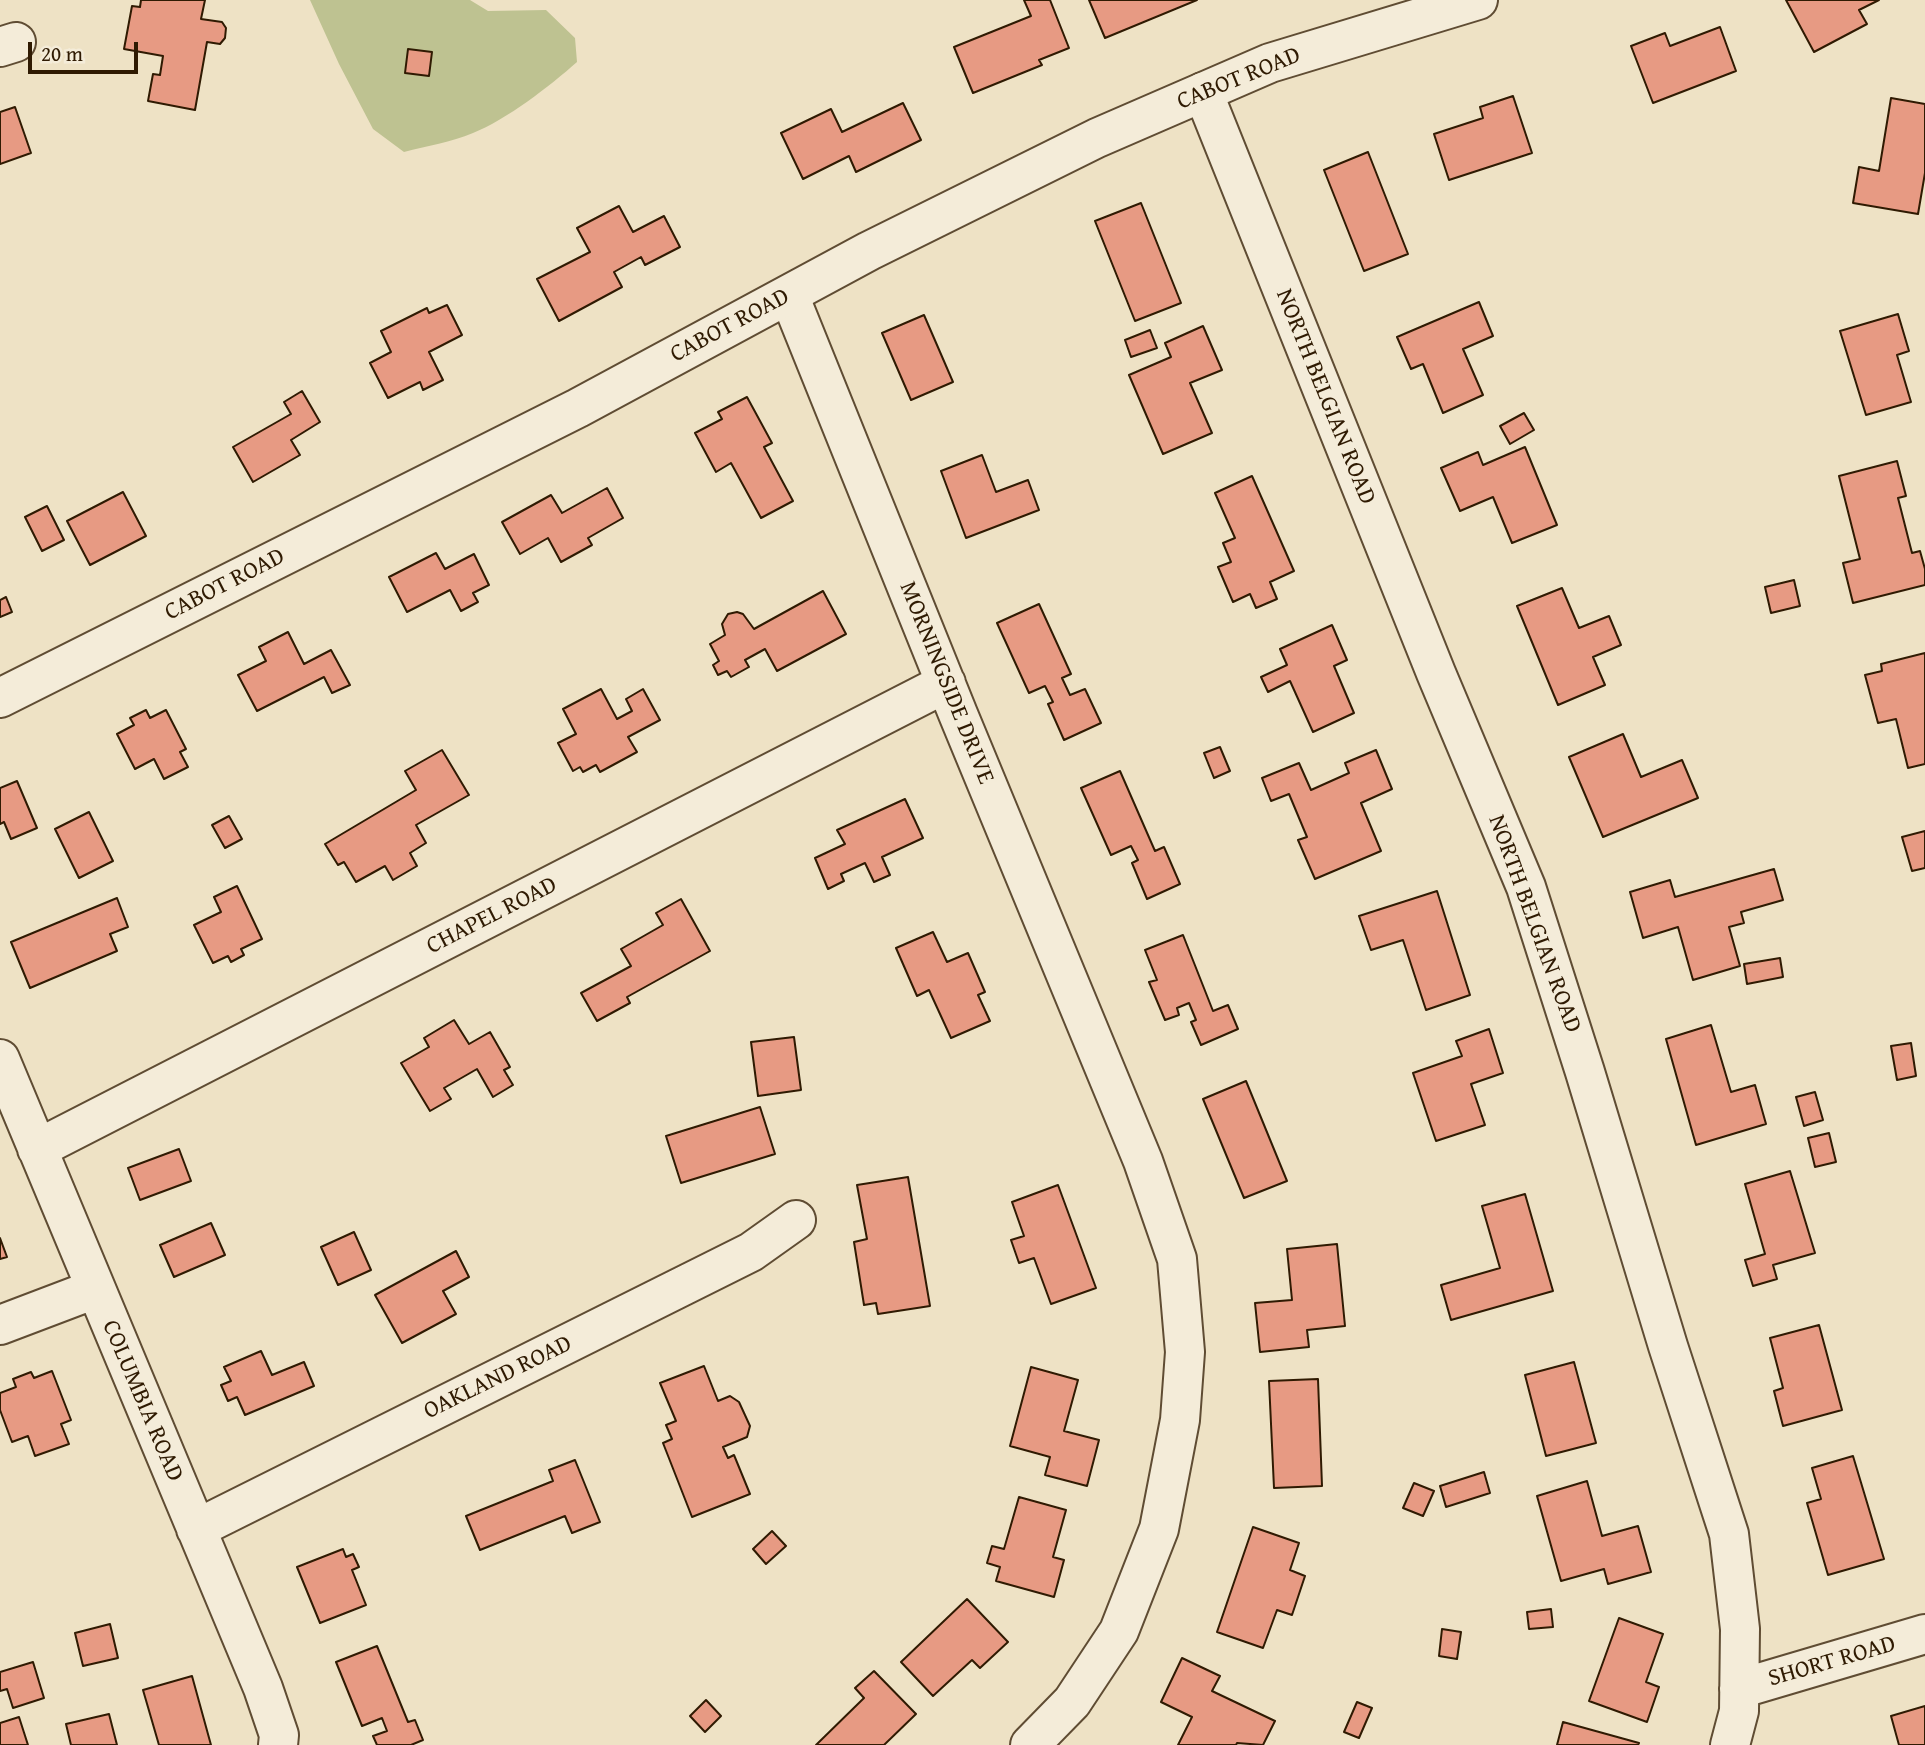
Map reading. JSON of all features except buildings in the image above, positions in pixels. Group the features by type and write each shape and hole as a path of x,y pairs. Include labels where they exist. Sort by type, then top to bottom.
{"street":[{"name":"CABOT ROAD","path":"0,698 578,408 869,251 1097,138 1270,63 1478,0"},
{"name":"NORTH BELGIAN ROAD","path":"1203,92 1436,673 1526,887 1585,1072 1668,1346 1729,1534 1740,1629 1738,1711 1730,1745"},
{"name":"MORNINGSIDE DRIVE","path":"789,295 1143,1161 1177,1259 1185,1352 1180,1420 1159,1530 1119,1631 1072,1702 1030,1745"},
{"name":"CHAPEL ROAD","path":"37,1149 946,683"},
{"name":"COLUMBIA ROAD","path":"0,1059 263,1688 279,1735 278,1745"},
{"name":"OAKLAND ROAD","path":"196,1529 751,1252 796,1220"},
{"path":"0,1325 95,1289"},
{"name":"SHORT ROAD","path":"1739,1689 1925,1634"}],"green space":[{"path":"310,0 470,0 488,11 546,10 575,38 577,62 527,102 486,127 456,139 404,152 373,129"}]}
